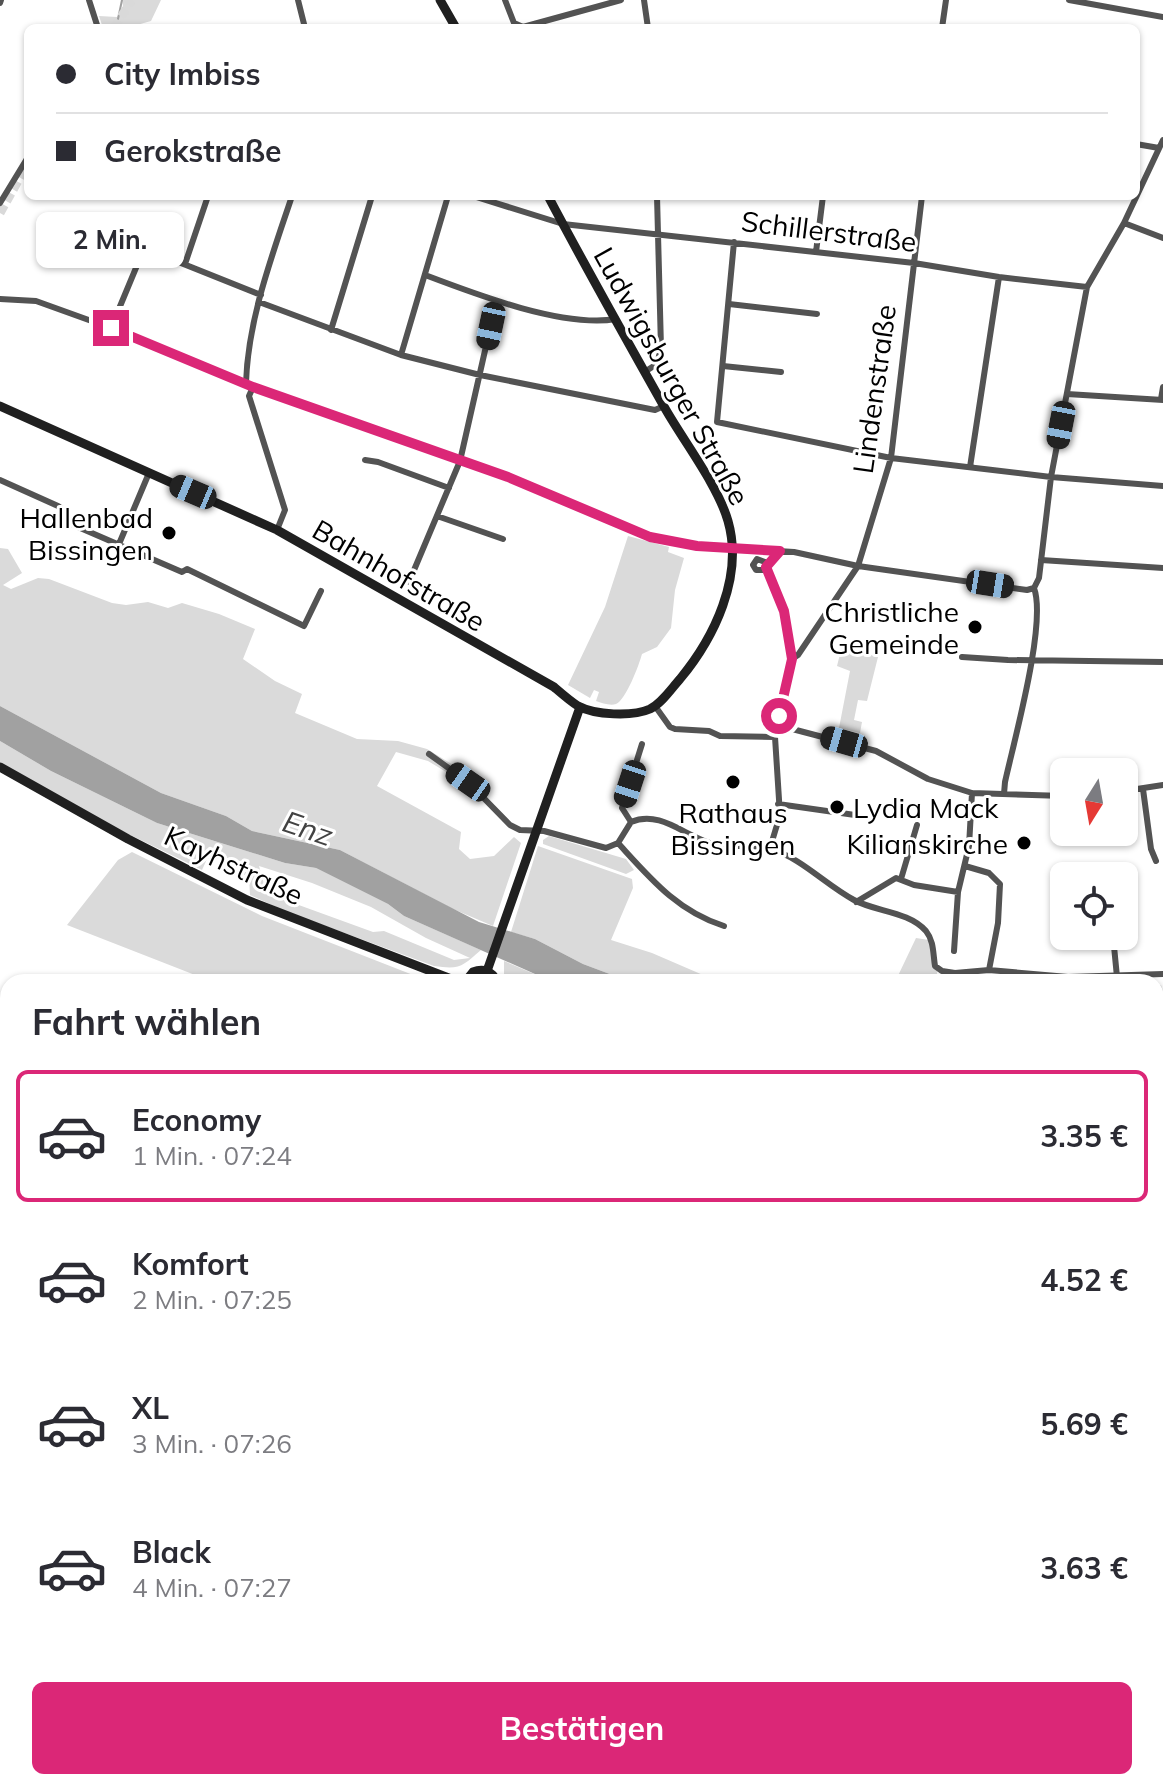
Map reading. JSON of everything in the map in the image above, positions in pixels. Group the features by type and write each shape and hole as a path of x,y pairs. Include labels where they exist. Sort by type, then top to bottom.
{"street":[{"path":"89,0 97,24"},
{"path":"298,0 304,24"},
{"path":"440,0 454,24"},
{"path":"505,0 516,24"},
{"path":"534,24 621,0"},
{"path":"644,0 647,24"},
{"path":"943,24 946,0"},
{"path":"1069,0 1099,2 1163,17"},
{"path":"1140,189 1163,140"},
{"path":"1140,145 1159,148"},
{"path":"0,203 24,164"},
{"path":"185,264 207,200"},
{"path":"277,530 285,510 249,396 247,357 260,299 291,200"},
{"path":"331,330 371,200"},
{"path":"401,355 447,200"},
{"name":"Schillerstraße","path":"486,200 563,224 914,263 1087,287"},
{"name":"Ludwigsburger Straße","path":"550,200 718,498 728,522 731,549 728,584 716,622 697,657 655,706"},
{"path":"646,371 657,364 661,348 657,200"},
{"path":"816,252 822,200"},
{"name":"Lindenstraße","path":"792,659 798,655 858,566 891,458 922,200"},
{"path":"1004,794 1031,661 1038,603 1034,588 1039,578 1051,477 1087,287 1135,200"},
{"path":"1124,223 1163,238"},
{"path":"734,242 717,422 891,458 1051,477 1163,486"},
{"path":"111,328 146,249 331,330 401,355 480,375 655,410 664,406"},
{"path":"425,275 496,302 566,316 605,321 616,319"},
{"path":"970,467 999,277"},
{"path":"0,299 36,301 111,328 250,385 508,477 650,537 697,546 780,551 858,566 1027,590 1034,588"},
{"path":"409,582 460,461 496,302"},
{"path":"729,304 817,314"},
{"path":"723,366 781,372"},
{"path":"1067,394 1162,400 1163,387"},
{"name":"Bahnhofstraße","path":"0,406 277,530 554,687 580,707 626,714 655,706"},
{"path":"365,460 449,488"},
{"path":"119,544 149,473"},
{"path":"0,480 58,506 64,510 65,519 71,524 182,572 187,569 304,626 321,591"},
{"path":"437,516 503,539"},
{"path":"770,848 780,815 775,737 792,659 784,611 766,567 780,551"},
{"path":"1041,560 1163,568"},
{"path":"962,657 1163,662"},
{"path":"655,706 670,727 675,729 709,731 720,736 775,737"},
{"path":"488,968 580,707"},
{"path":"777,725 876,751 928,779 972,793 1050,796"},
{"path":"631,822 622,808 642,744"},
{"path":"429,754 468,782 510,825 520,830 536,830 598,847 613,846 631,822 646,818 712,844 770,848 856,902 892,912 918,924 933,943 935,966 942,971 989,970 1034,974"},
{"name":"Kayhstraße","path":"0,767 128,839 247,900 441,974"},
{"path":"1138,790 1163,785"},
{"path":"1143,789 1151,849 1156,861"},
{"path":"954,951 958,892 971,827 972,793"},
{"path":"778,804 855,815"},
{"path":"901,879 917,825"},
{"path":"618,843 643,872 677,903 697,916 724,926"},
{"path":"965,866 989,873 1000,884 998,923 989,970"},
{"path":"856,902 896,878 914,885 958,892"},
{"path":"1114,950 1117,974"},
{"path":"471,974 488,968"},
{"path":"488,968 492,974"}],"shaded area":[{"path":"122,0 161,0 151,21 102,24 99,16 117,17 123,6"},
{"path":"628,536 669,547 668,552 684,558 675,590 671,628 657,647 642,654 632,682 620,701 609,704 596,701 599,692 594,690 590,698 568,685 605,607"},
{"path":"0,548 8,549 22,573 3,585 11,589 38,578 49,579 112,603 148,602 168,608 182,603 255,629 243,659 275,681 302,694 295,713 357,739 398,741 427,749 463,771 474,783 471,787 428,761 396,752 377,786 461,832 459,849 470,859 494,856 514,837 521,843 493,926 453,909 340,850 252,831 226,816 161,793 0,706"},
{"path":"842,646 878,657 867,701 858,700 854,720 862,722 860,733 839,728 850,671 837,666"},
{"path":"0,706 161,793 226,816 252,831 340,850 479,922 535,939 610,974 535,974 404,916 388,904 316,868 285,863 157,823 51,771 0,741"},
{"path":"0,741 51,771 157,823 285,863 316,868 388,904 404,916 481,950 460,966 434,966 285,911 250,895 249,877 239,872 238,865 226,859 207,859 202,870 108,824 0,763","holes":["259,866 371,907 470,958 454,960 384,931 373,932 263,892"]},
{"path":"549,836 626,859 634,870 626,874 543,844"},
{"path":"538,846 632,879 633,888 611,940 701,974 610,974 535,939 511,932"},
{"path":"132,852 262,916 411,974 193,974 67,925 118,860"},
{"path":"916,938 929,940 938,967 937,974 899,974"},
{"path":"504,961 534,974 504,974"}],"waterway":[{"path":"118,19 122,0"}],"tunnel":[{"path":"117,24 132,0"},
{"path":"0,213 24,170"}],"place":[{"name":"Hallenbad Bissingen","path":"169,533"},
{"name":"Christliche Gemeinde","path":"975,627"},
{"name":"Rathaus Bissingen","path":"733,782"},
{"name":"Lydia Mack","path":"837,807"},
{"name":"Kilianskirche","path":"1024,843"}],"route":[{"path":"111,328 253,387 508,477 628,530 697,546 780,551 766,567 784,611 792,659 779,716"}],"water label":[{"name":"Enz","path":"308,828"}]}
